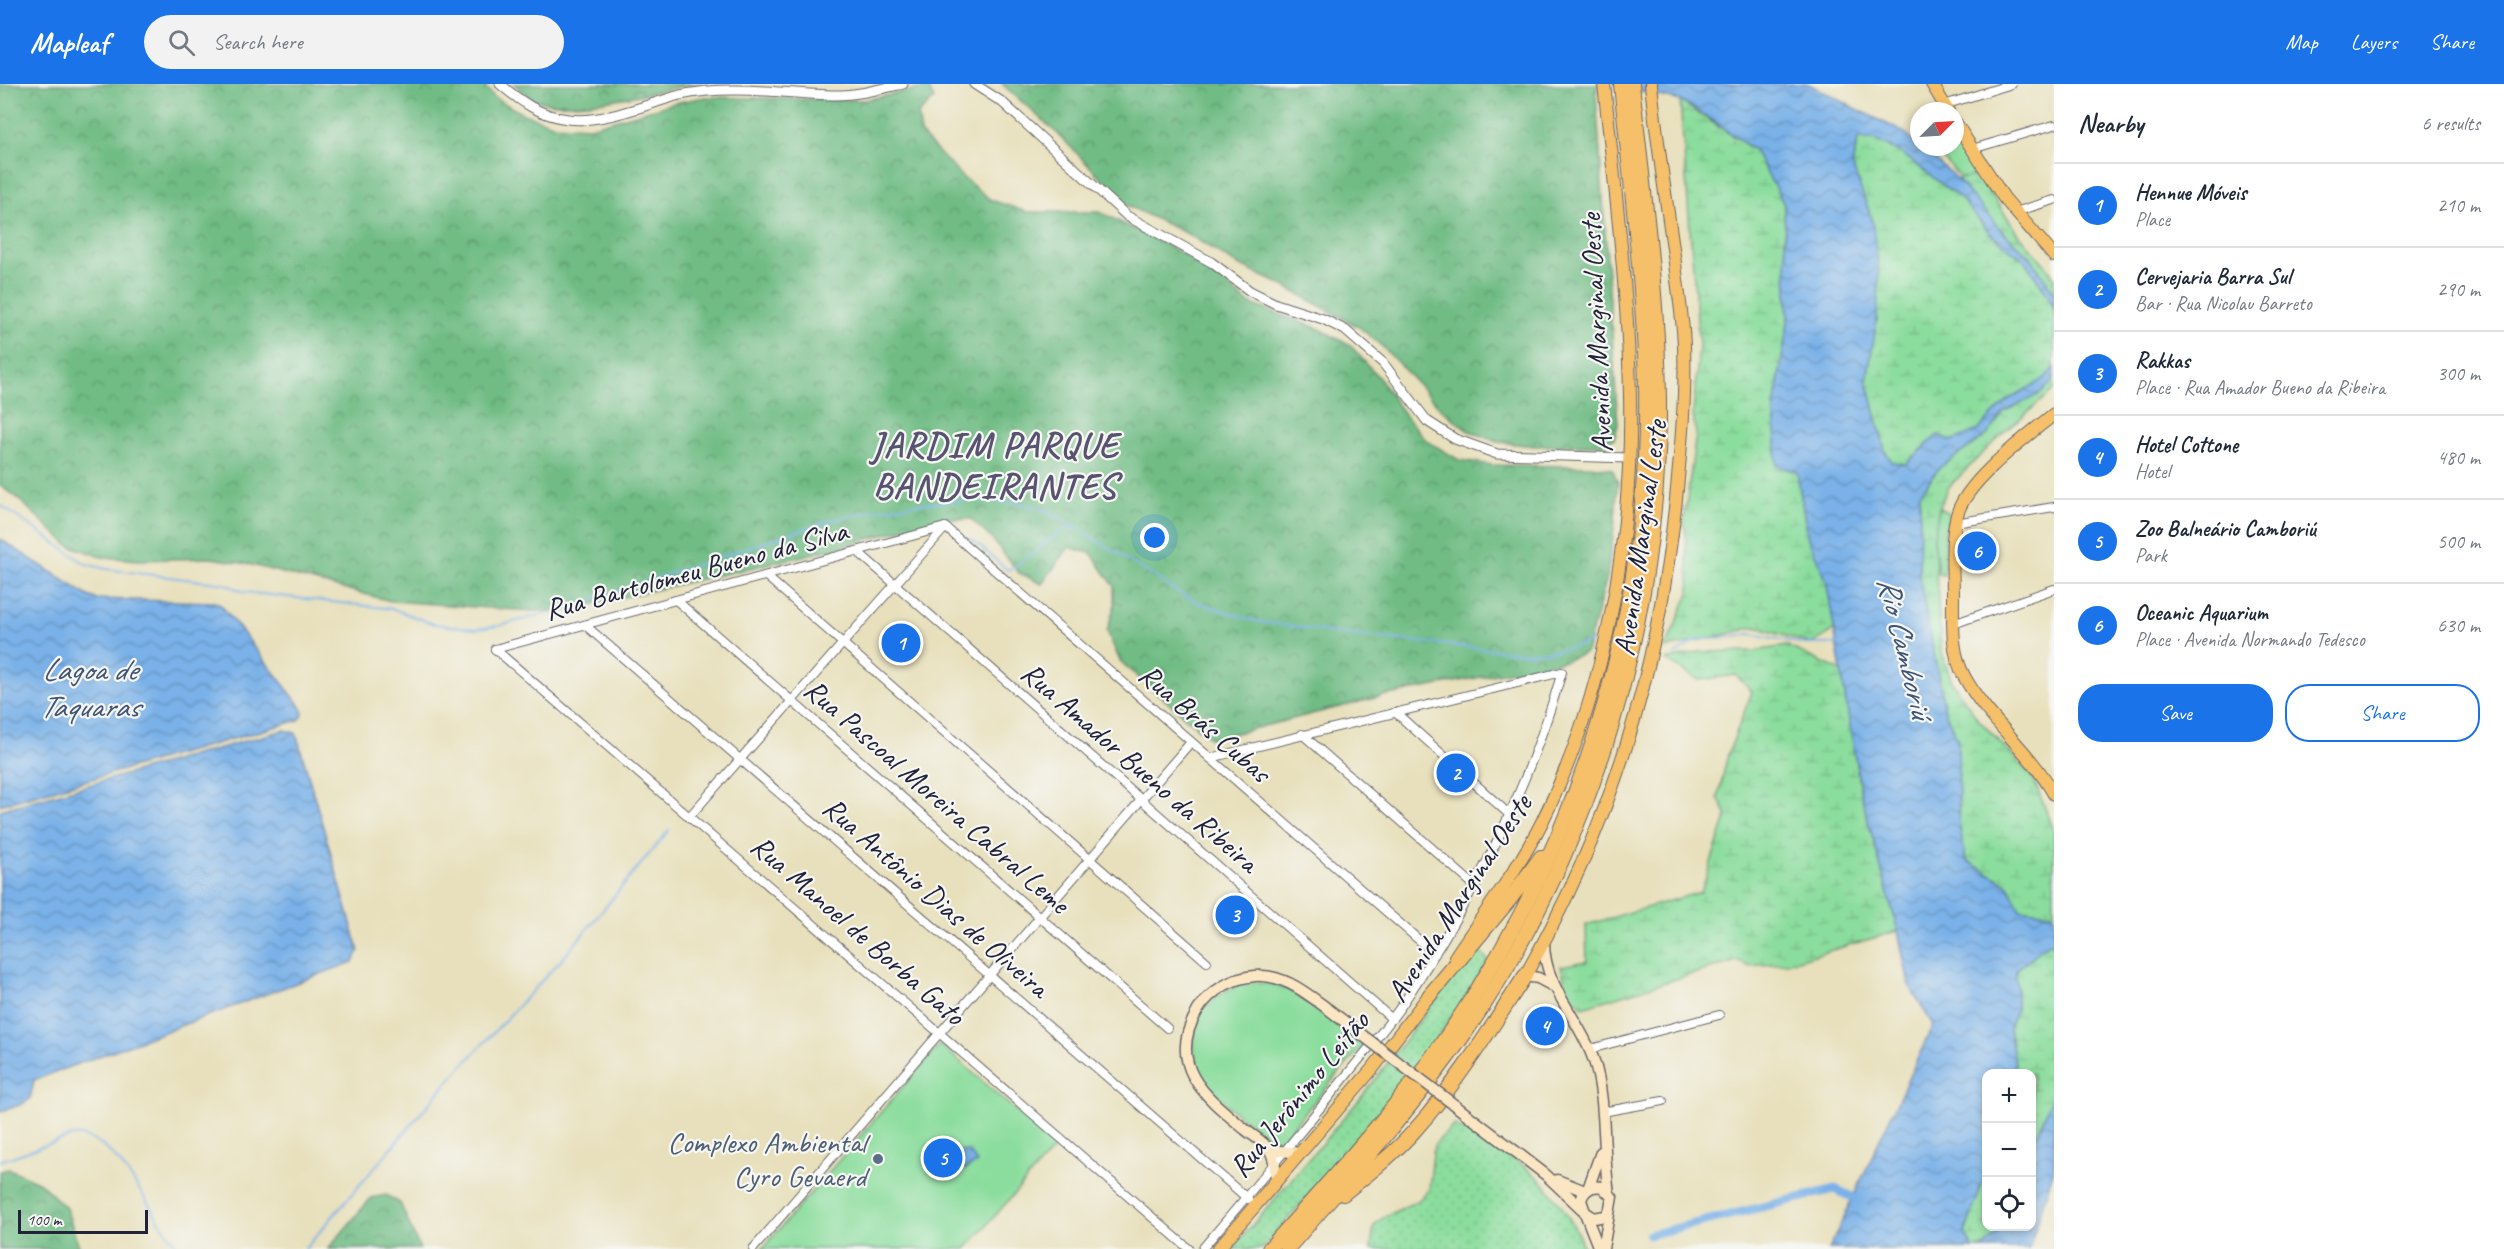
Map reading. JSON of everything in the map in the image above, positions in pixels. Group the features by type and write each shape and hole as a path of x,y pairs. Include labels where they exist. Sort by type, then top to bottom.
{"highway":[{"path":"1287,1249 1422,1091 1496,984 1564,854 1591,786 1616,710 1631,653 1645,579 1658,451 1657,343 1631,125 1621,84"},
{"path":"1269,1249 1398,1100 1447,1036 1512,931 1561,829 1593,744 1616,664 1632,588 1642,505 1646,433 1645,345 1631,125 1632,84"},
{"path":"1429,996 1523,884 1561,829"},
{"path":"1316,1216 1396,1150 1415,1130 1451,1086 1525,976"}],"main road":[{"name":"Avenida Marginal Oeste","path":"1221,1245 1244,1219 1248,1202 1276,1182 1388,1050 1429,996 1526,850 1554,795 1584,717 1610,613 1622,541 1630,397 1628,329 1604,84"},
{"name":"Avenida Marginal Leste","path":"1525,976 1544,944 1589,850 1611,795 1634,724 1655,642 1664,591 1681,447 1684,346 1651,84"},
{"path":"1932,84 1942,102"},
{"path":"1964,136 2016,213 2054,256"},
{"path":"2054,414 1979,480 1962,503 1955,523 1953,624 1956,652 1965,678 2054,794"},
{"path":"1544,944 1546,963 1555,987 1590,1049 1597,1070 1603,1143 1612,1202 1601,1249"},
{"path":"1276,1182 1275,1164 1270,1150 1210,1100 1199,1088 1187,1058 1187,1046 1193,1019 1208,996 1230,982 1257,976 1286,981 1328,1009 1546,1175 1594,1218 1605,1216 1609,1212"},
{"path":"1525,976 1538,978 1555,987"},
{"path":"1601,1249 1581,1200 1587,1190 1603,1143"},
{"path":"1270,1150 1301,1153"},
{"path":"1546,1175 1587,1190 1597,1186 1609,1193"}],"street":[{"path":"500,84 518,100 541,113 570,120 597,118 699,91 762,89 838,95 903,84"},
{"path":"974,84 1002,102 1126,216 1211,262 1250,291 1276,304 1323,319 1345,330 1383,363 1427,421 1455,439 1497,454 1628,458"},
{"path":"1963,102 2013,84"},
{"path":"1972,149 2054,124"},
{"path":"2016,213 2054,200"},
{"path":"1955,523 2054,507"},
{"path":"689,817 945,528"},
{"name":"Rua Bartolomeu Bueno da Silva","path":"495,649 945,528"},
{"name":"Rua Brás Cubas","path":"945,528 1435,954"},
{"name":"Rua Amador Bueno da Ribeira","path":"857,551 1392,1019"},
{"path":"766,576 1207,962"},
{"path":"1953,624 2054,589"},
{"name":"Rua Pascoal Moreira Cabral Leme","path":"676,600 1167,1028"},
{"name":"Rua Antônio Dias de Oliveira","path":"585,625 1236,1188 1248,1202"},
{"name":"Rua Manoel de Borba Gato","path":"495,649 1189,1249"},
{"name":"Rua Jerônimo Leitão","path":"1202,1249 1248,1202 1285,1151 1392,1019 1435,954 1476,887 1511,816 1539,748 1562,672 1395,712"},
{"path":"1209,758 1395,712 1511,816"},
{"path":"1302,734 1476,887"},
{"path":"753,1249 1191,742"},
{"path":"1590,1049 1719,1015"},
{"path":"1602,1112 1663,1101"},
{"path":"1213,1249 1221,1245"}],"green space":[{"path":"0,84 483,84 495,98 523,114 555,125 590,127 678,102 705,97 864,100 928,87 934,99 918,114 921,134 962,177 991,200 1027,212 1100,212 1176,250 1221,280 1248,303 1320,329 1351,346 1379,378 1403,413 1427,441 1459,460 1492,465 1590,466 1612,469 1618,482 1614,529 1607,577 1586,653 1564,661 1383,696 1210,738 1120,661 1107,631 1114,607 1114,586 1092,554 1069,547 1042,584 1019,573 992,539 971,519 943,518 833,549 563,611 391,601 248,564 211,558 139,560 102,557 68,545 14,495 0,486"},
{"path":"514,84 702,84 612,100 564,104 544,102 528,96"},
{"path":"1002,84 1599,84 1596,94 1618,425 1614,438 1602,445 1535,446 1497,442 1467,430 1441,409 1384,348 1359,327 1282,285 1236,264 1190,235 1128,206 1058,134"},
{"path":"1680,101 1754,150 1784,204 1788,322 1774,408 1797,471 1808,539 1826,579 1835,630 1812,644 1755,627 1665,649 1690,591 1684,521 1696,434 1693,415 1699,345"},
{"path":"1858,139 1874,140 1900,152 1961,199 1991,234 2025,261 2050,298 2054,310 2054,367 2046,378 2009,399 1978,430 1952,441 1938,435 1906,464 1892,462 1885,451 1867,380 1877,319 1852,165"},
{"path":"1964,153 1978,176 1961,178 1941,156 1964,156"},
{"path":"1978,176 2022,238 2048,268 2054,278 2054,293 2029,256 2002,231 1957,179"},
{"path":"2054,379 2054,390 2003,433 1948,488 1939,508 1934,537 1941,650 1952,682 1977,718 2032,776 2054,830 2054,914 2020,909 2007,884 1966,860 1959,824 1958,742 1945,711 1919,576 1920,494 1939,468 1987,435 2004,412 2041,393"},
{"path":"1939,508 1949,513 1945,532 1944,575 1938,574 1934,537"},
{"path":"1787,646 1841,671 1861,794 1898,931 1787,963 1748,966 1736,961 1583,1007 1568,993 1561,966 1587,961 1586,925 1701,892 1727,815 1718,798 1728,754 1752,692 1736,675 1699,680 1666,660 1699,652 1754,651"},
{"path":"2049,943 2054,944 2054,1092 2036,1139 2036,1069 2013,1069 2015,1064 2009,1027 2017,1008 2016,970"},
{"path":"1482,953 1488,960 1464,999 1411,1074 1353,1145 1262,1249 1232,1249 1360,1099 1453,977 1474,955"},
{"path":"1250,982 1278,985 1293,992 1363,1045 1277,1145 1214,1093 1201,1075 1195,1054 1195,1032 1202,1011 1213,999"},
{"path":"940,1044 1056,1146 966,1249 762,1249"},
{"path":"1454,1125 1510,1157 1538,1178 1565,1211 1584,1249 1371,1249 1374,1226 1384,1217 1419,1200 1429,1189 1434,1145"},
{"path":"9,1169 40,1183 66,1208 80,1249 0,1249 0,1171"},
{"path":"1982,1184 1982,1231 1999,1231 1984,1248 1973,1249 1965,1233"},
{"path":"386,1195 400,1203 420,1249 328,1249 371,1198"}],"water":[{"name":"Rio Camboriú","path":"1613,84 1809,84 1905,133 1910,137 1910,156 1931,156 1957,179 2002,231 2029,256 2054,293 2054,310 2050,298 2025,261 1991,234 1961,199 1900,152 1874,140 1858,139 1852,165 1872,219 1879,272 1877,319 1867,380 1885,451 1892,462 1906,464 1938,435 1952,441 1978,430 2009,399 2045,378 2054,367 2054,379 2042,393 2004,412 1987,435 1939,468 1920,494 1919,576 1945,711 1958,742 1959,824 1966,860 2007,884 2020,909 2054,914 2054,944 2049,943 2016,970 2017,1008 2009,1027 2015,1064 2013,1069 1982,1069 1982,1184 1965,1233 1973,1249 1829,1249 1933,1025 1909,985 1898,931 1861,794 1826,579 1808,539 1797,472 1777,466 1774,408 1788,322 1784,204 1754,150 1697,110 1680,101"},
{"name":"Lagoa de Taquaras","path":"0,539 96,599 215,602 222,606 302,708 303,715 299,720 0,805"},
{"path":"284,730 296,733 359,951 353,962 34,1080 30,1099 0,1112 0,810"},
{"path":"2054,1092 2054,1169 2036,1227 2036,1177 2036,1139"},
{"path":"956,1151 969,1151 977,1163 961,1171 953,1163 952,1155"},
{"path":"1999,1231 2035,1231 2029,1249 1977,1249 1984,1248"}],"waterway":[{"path":"0,505 86,564 106,569 225,584 244,592 393,609 434,624 476,629 498,626 564,609 818,524 870,511 916,504 977,500 1018,503 1045,510 1078,528 1181,594 1199,603 1255,621 1343,634 1524,653 1561,650 1597,640"},
{"path":"958,535 974,541 1010,570 1066,528 1077,528"},
{"path":"1675,654 1697,640 1751,634 1805,644 1840,644"},
{"path":"305,1249 452,1077 564,957 669,830"},
{"path":"0,1161 72,1136 89,1138 105,1148 119,1162 180,1249"},
{"path":"1649,1235 1835,1189 1863,1202"}],"place":[{"name":"Oceanic Aquarium","path":"1977,551"},
{"name":"Hennue Móveis","path":"901,643"},
{"name":"Cervejaria Barra Sul","path":"1456,773"},
{"name":"Rakkas","path":"1235,915"},
{"name":"Hotel Cottone","path":"1545,1026"},
{"name":"Zoo Balneário Camboriú","path":"943,1158"},
{"name":"Complexo Ambiental Cyro Gevaerd","path":"878,1159"}],"district":[{"name":"JARDIM PARQUE BANDEIRANTES","path":"995,466"}]}
